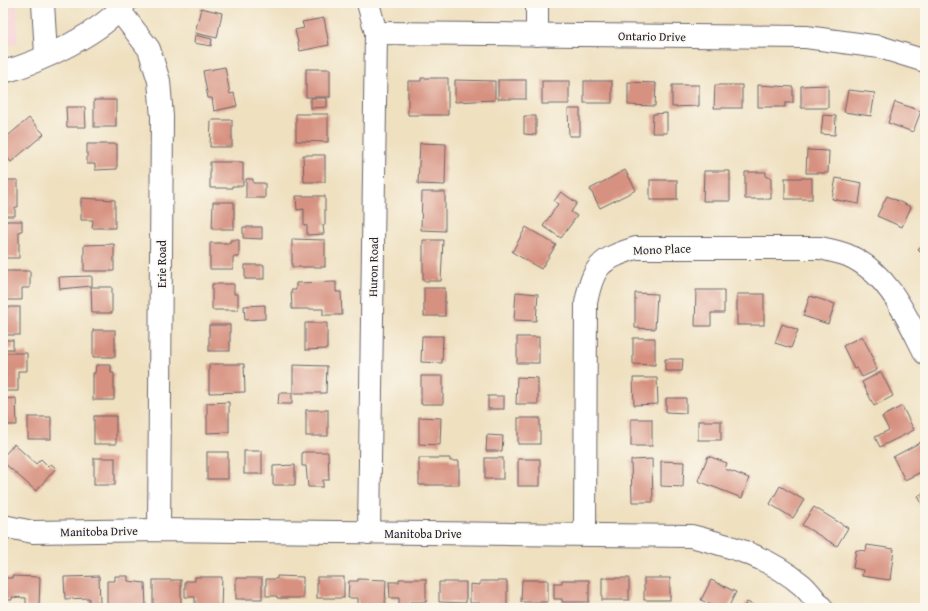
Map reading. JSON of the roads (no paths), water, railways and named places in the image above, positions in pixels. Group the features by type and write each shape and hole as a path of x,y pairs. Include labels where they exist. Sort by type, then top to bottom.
{"street":[{"path":"43,3 46,55"},
{"name":"Huron Road","path":"368,3 376,33 369,533"},
{"path":"537,3 537,35"},
{"path":"3,72 79,40 122,7"},
{"name":"Erie Road","path":"122,7 149,49 159,81 162,117 159,530"},
{"name":"Ontario Drive","path":"376,33 806,37 880,47 925,61"},
{"name":"Mono Place","path":"585,534 586,303 590,281 601,263 615,254 636,248 820,248 848,256 872,271 894,294 925,353"},
{"name":"Manitoba Drive","path":"3,526 33,532 159,530 690,536 736,548 770,564 802,585 822,608"}]}
